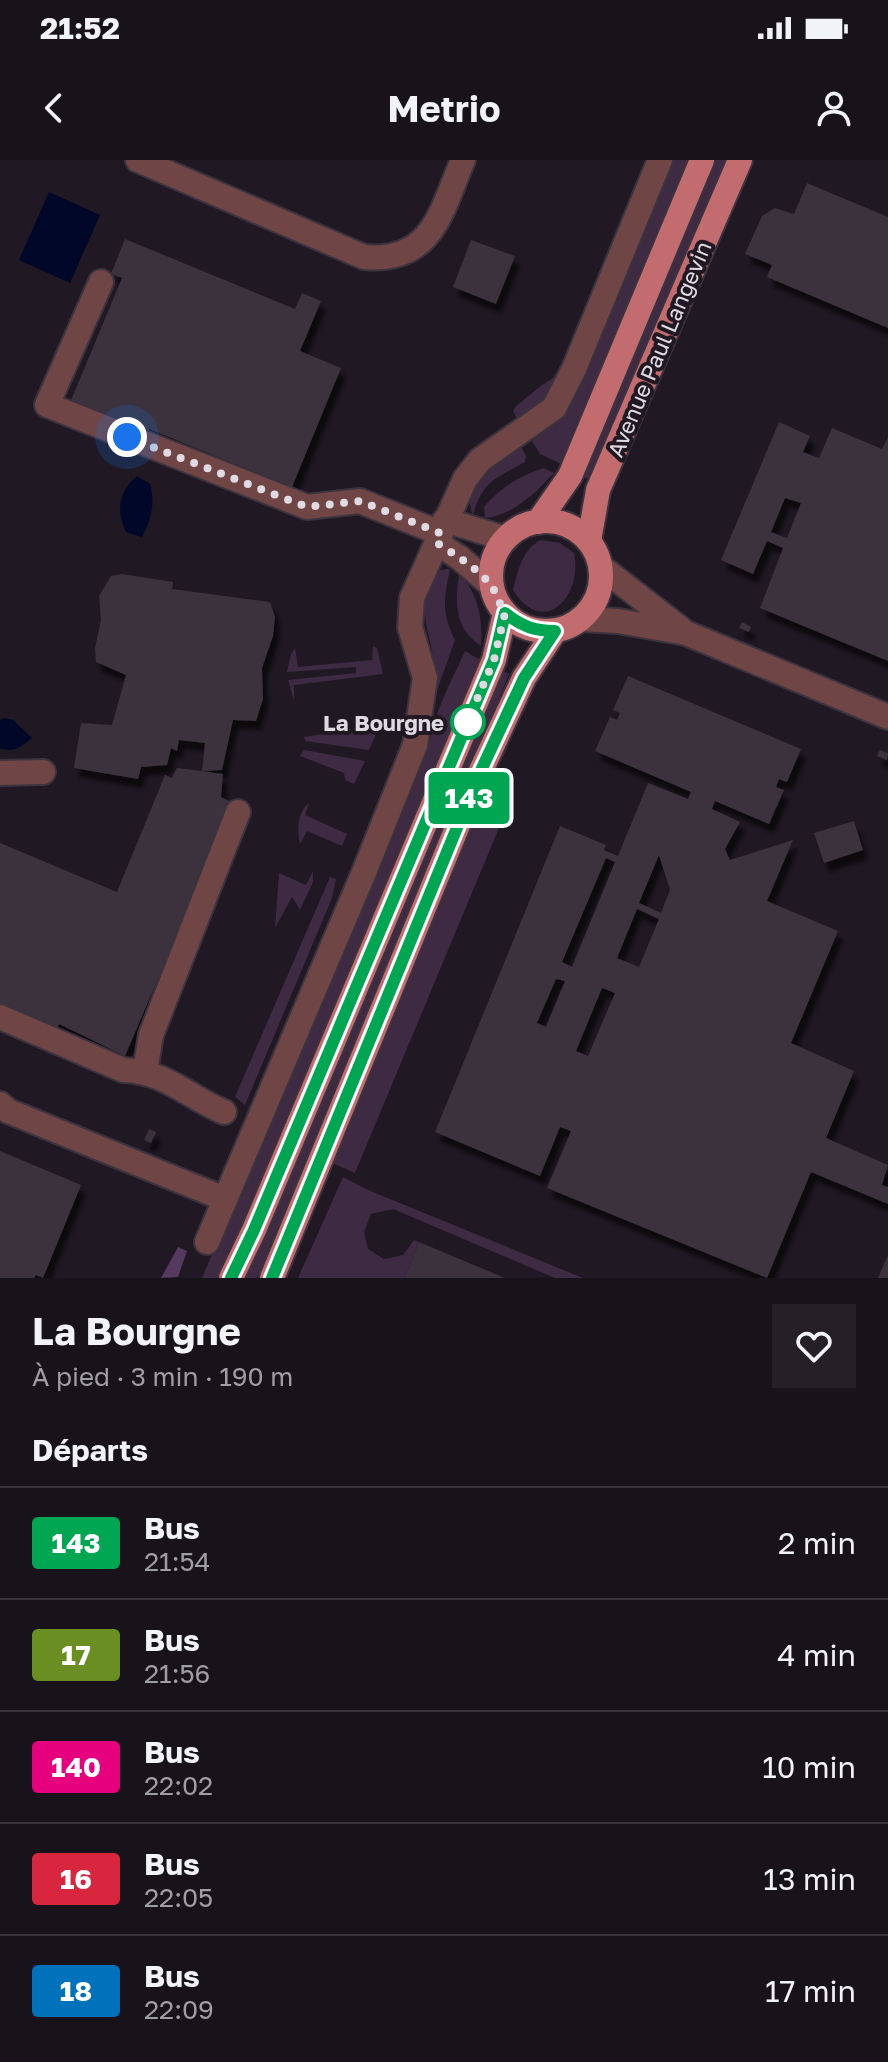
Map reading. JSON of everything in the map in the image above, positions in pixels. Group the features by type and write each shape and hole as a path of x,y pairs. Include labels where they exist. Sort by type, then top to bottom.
{"main road":[{"name":"Avenue Paul Langevin","path":"538,522 570,476 702,160"},
{"name":"Avenue Paul Langevin","path":"589,541 598,490 740,160"},
{"path":"538,522 557,522 575,529 589,541 601,567 598,595 581,619 555,631 537,631 519,624 505,613 491,585 491,568 496,552 520,527 538,522"},
{"path":"231,1278 494,660 505,613"},
{"path":"272,1278 477,779 524,678 555,631"}],"street":[{"path":"138,160 364,257 383,259 427,239 463,160"},
{"path":"207,1242 415,745 425,678 410,627 412,598 465,479 480,460 554,408 574,369 660,160"},
{"path":"101,282 47,405 307,507 360,501 441,532 506,539"},
{"path":"441,532 460,558 491,585"},
{"path":"601,567 686,633"},
{"path":"581,619 618,621 686,633 888,717"},
{"path":"0,773 43,772"},
{"path":"145,1071 151,1035 238,812"},
{"path":"0,1017 123,1070 145,1071 224,1112"},
{"path":"0,1104 8,1111 225,1199"}],"shaded area":[{"path":"671,160 689,160 561,464 540,454 530,438"},
{"path":"713,160 729,160 589,479 582,477"},
{"path":"557,376 544,400 517,419 513,411 515,407"},
{"path":"521,446 526,456 525,462 486,487 473,515 470,502 475,482 491,465"},
{"path":"544,468 554,473 531,495 515,508 485,518 484,507 497,494 519,478"},
{"path":"541,540 560,543 574,553 573,584 567,597 548,611 537,611 525,604 513,590 525,555"},
{"path":"450,569 445,605 447,621 455,640 436,693 425,604 427,593 440,570"},
{"path":"459,574 471,589 478,607 481,646 466,631 458,614"},
{"path":"373,646 377,648 383,674 294,685 294,700 288,680 356,673 356,667 287,672 295,648 298,667 372,660"},
{"path":"465,651 480,660 465,701 221,1278 202,1278 433,731 442,702"},
{"path":"503,671 509,674 257,1278 240,1278 380,962"},
{"path":"380,725 369,750 305,741 304,737"},
{"path":"304,750 365,761 354,784 345,780 344,773 300,756"},
{"path":"309,803 305,815 347,834 342,846 307,831 300,844 299,822 302,811"},
{"path":"495,812 504,816 355,1173 330,1162 473,820"},
{"path":"313,871 313,882 300,910 292,897 275,928 279,873 306,885"},
{"path":"330,877 336,879 332,898 245,1105 235,1097"},
{"path":"343,1177 583,1278 555,1278 393,1209 371,1214 364,1232 368,1249 384,1259 403,1255 414,1240 419,1242 405,1278 298,1278"},
{"path":"178,1247 187,1251 178,1277 161,1278"}],"water":[{"path":"49,192 100,215 70,283 19,260"},
{"path":"137,476 150,484 152,498 150,517 142,537 126,532 120,509 126,489"},
{"path":"0,720 13,720 32,738 13,750 0,748"}],"building":[{"path":"807,183 888,217 888,328 767,277 772,265 745,254 762,216 775,208 794,214"},
{"path":"125,239 295,309 302,293 321,301 300,351 341,368 292,487 149,429 146,437 69,405 122,278 111,274"},
{"path":"471,240 515,256 496,304 453,287"},
{"path":"779,422 810,436 803,452 819,458 832,428 882,449 888,437 888,661 760,608 783,548 767,541 753,574 721,560","holes":["785,498 801,503 787,538 771,532"]},
{"path":"122,574 173,582 172,589 270,602 275,617 273,636 262,668 263,699 256,721 233,720 222,770 202,771 205,743 179,740 177,751 171,748 167,765 141,767 138,779 74,768 81,723 112,725 126,675 96,662 95,648 101,620 99,596 111,576"},
{"path":"742,622 751,627 749,632 739,628"},
{"path":"628,676 801,749 787,782 779,779 776,787 784,790 769,824 715,801 712,809 740,822 725,849 730,860 793,840 767,901 838,931 791,1043 854,1071 826,1138 888,1165 882,1185 888,1187 888,1204 811,1172 767,1278 547,1188 571,1131 560,1127 540,1176 435,1132 560,826 606,845 604,850 618,856 648,783 688,799 691,792 595,751 610,717 617,720 620,713 613,710","holes":["659,855 670,890 661,913 639,903","606,858 615,862 572,967 562,962","637,909 659,919 639,967 617,958","556,979 565,981 546,1027 537,1023","602,988 615,993 588,1056 576,1051"]},
{"path":"880,750 888,753 887,760 877,756"},
{"path":"177,768 223,774 221,797 233,803 125,1056 59,1024 54,1036 0,1014 0,843 117,892 165,775 172,778"},
{"path":"854,821 863,850 824,863 814,833"},
{"path":"149,1129 156,1132 151,1143 144,1140"},
{"path":"0,1151 81,1185 43,1278 36,1275 34,1278 0,1278"},
{"path":"419,1242 505,1278 405,1278"},
{"path":"888,1255 888,1278 878,1278"}],"bus line":[{"name":"143","path":"231,1278 494,660 505,613 519,624 537,631 555,631 524,678 477,779 272,1278"}],"place":[{"name":"La Bourgne","path":"468,722"}],"route":[{"path":"127,437 307,507 360,501 440,533 437,543 491,585 505,613 494,660 465,727 468,722"}]}
